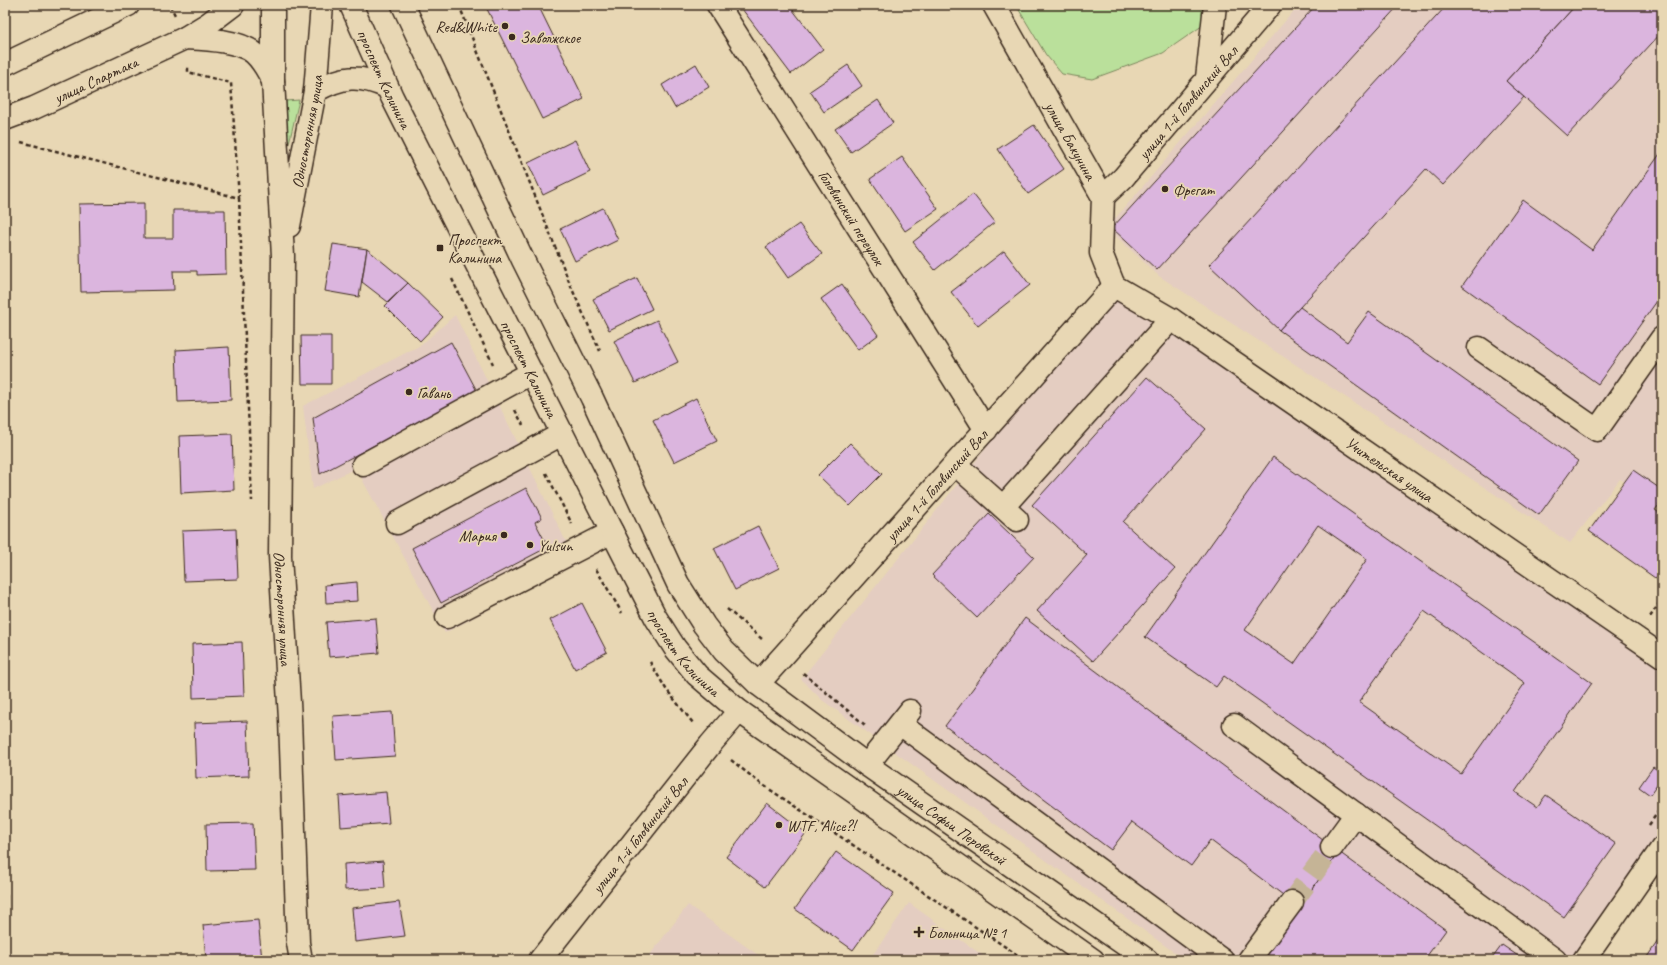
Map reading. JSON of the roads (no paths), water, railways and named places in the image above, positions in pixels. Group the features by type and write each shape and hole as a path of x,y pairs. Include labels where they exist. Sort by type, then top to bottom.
{"street":[{"path":"5,64 128,5"},
{"name":"улица Спартака","path":"5,119 34,108 185,38 208,24 233,5"},
{"name":"Односторонняя улица","path":"273,5 273,81 283,256 280,556 290,719 298,943 301,960"},
{"name":"Односторонняя улица","path":"283,256 315,91 322,5"},
{"name":"проспект Калинина","path":"351,5 387,86 656,618 675,648 697,675 739,711"},
{"name":"проспект Калинина","path":"403,5 523,260 592,398 678,584 695,612 714,638 732,659 758,684"},
{"name":"Головинский переулок","path":"718,5 986,430"},
{"name":"улица Бакунина","path":"994,5 1103,197 1101,253 1114,286"},
{"path":"1207,78 1215,5"},
{"name":"улица 1-й Головинский Вал","path":"1103,197 1123,178 1270,5"},
{"path":"185,38 225,42 248,50 263,63 273,81"},
{"path":"315,91 335,81 352,77 361,78 387,86"},
{"name":"улица 1-й Головинский Вал","path":"758,684 1114,286"},
{"name":"Учительская улица","path":"1114,286 1171,320 1662,656"},
{"path":"955,464 1010,513 1171,320"},
{"path":"1479,348 1597,430 1662,338"},
{"path":"363,465 531,373"},
{"path":"397,523 562,434"},
{"path":"447,617 612,532"},
{"name":"улица Софьи Перовской","path":"758,684 867,765 1147,960"},
{"name":"улица 1-й Головинский Вал","path":"540,960 710,745 739,711"},
{"name":"улица Софьи Перовской","path":"739,711 1093,960"},
{"path":"867,765 905,717 1222,960"},
{"path":"1234,725 1555,960"},
{"path":"1332,847 1356,814"},
{"path":"1584,960 1662,848"},
{"path":"1249,960 1292,902"}],"tunnel":[{"path":"1292,902 1332,847"}],"place":[{"name":"Red&White","path":"505,26"},
{"name":"Заволжское","path":"512,37"},
{"name":"Фрегат","path":"1165,189"},
{"name":"Проспект Калинина","path":"440,248"},
{"name":"Гавань","path":"409,392"},
{"name":"Мария","path":"504,535"},
{"name":"Yulsun","path":"530,545"},
{"name":"WTF, Alice?!","path":"779,825"},
{"name":"Больница № 1","path":"919,932"}]}
